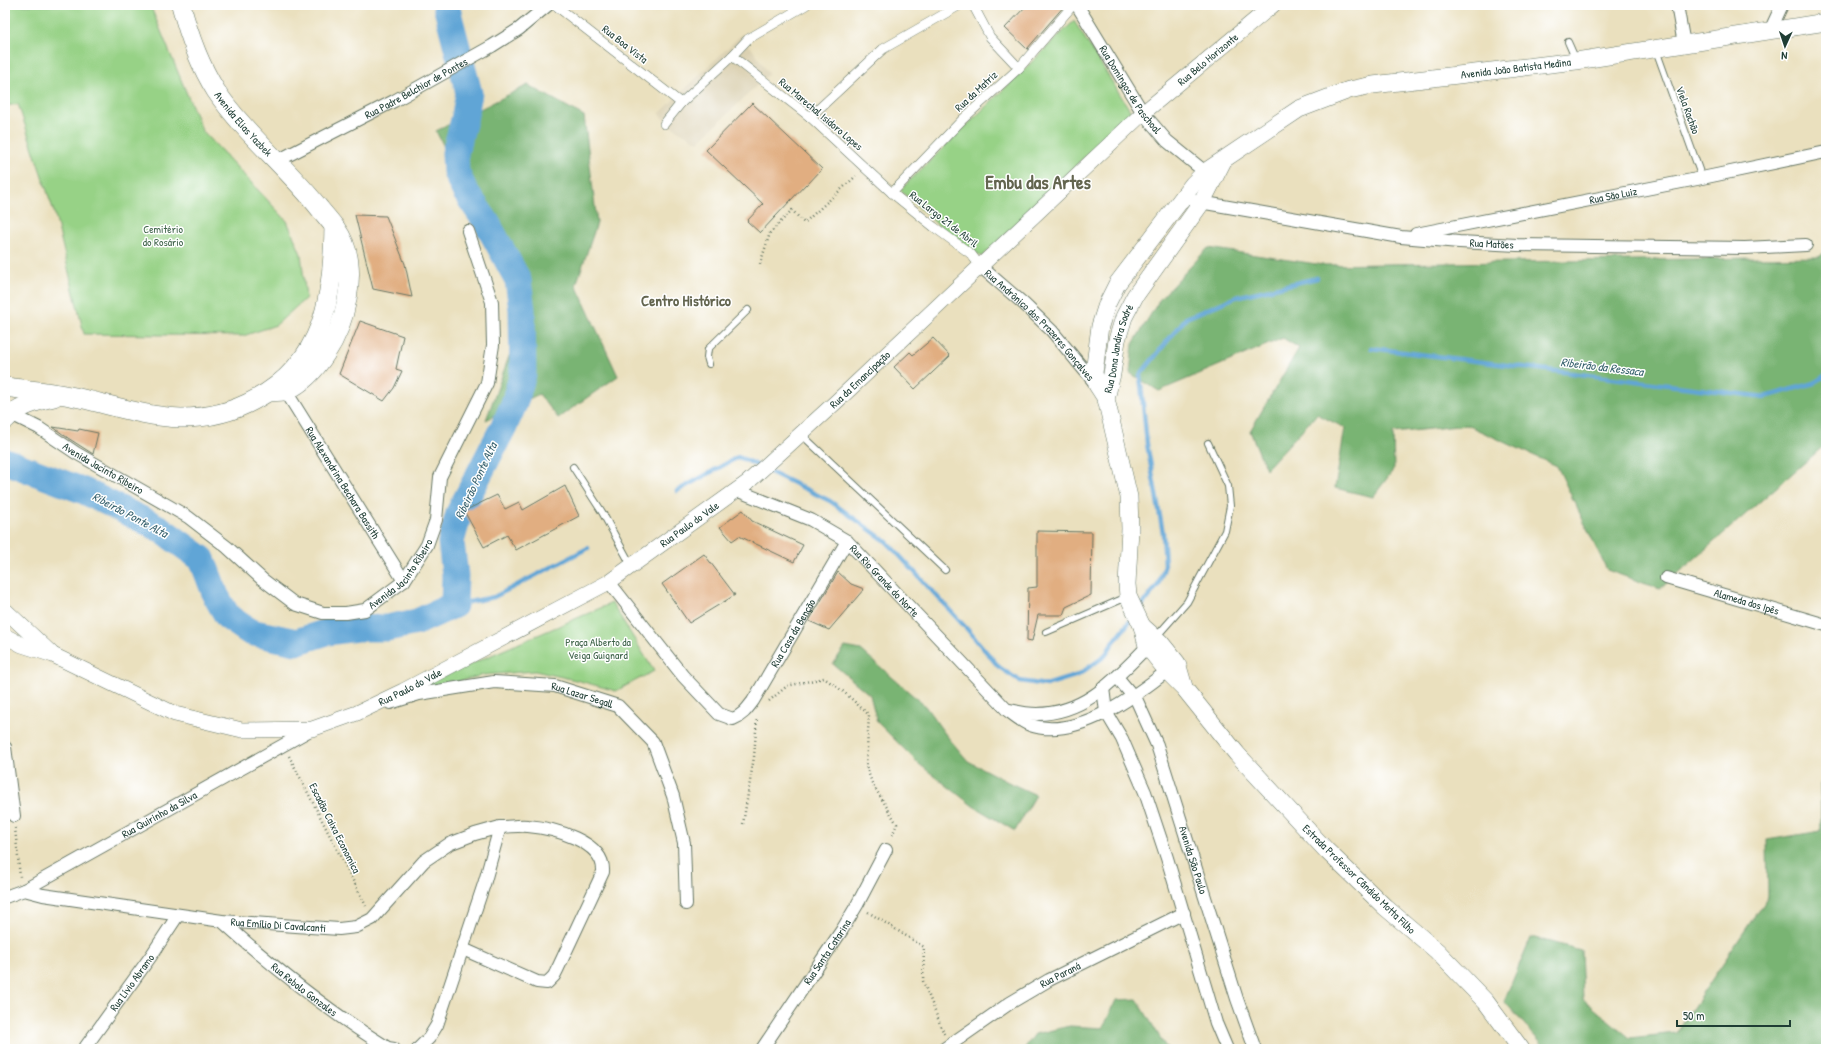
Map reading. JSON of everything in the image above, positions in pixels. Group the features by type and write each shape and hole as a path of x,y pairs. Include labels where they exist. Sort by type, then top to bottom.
{"main road":[{"name":"Avenida Elias Yazbek","path":"5,387 64,395 162,416 182,418 218,414 238,409 279,389 310,350 321,324 330,286 334,226 314,200 240,120 217,91 195,54 181,5"},
{"name":"Avenida João Batista Medina","path":"1207,175 1269,128 1299,109 1349,90 1373,85 1576,61 1826,22"},
{"name":"Rua Dona Jandira Sodré","path":"1102,392 1094,373 1100,326 1107,304 1117,284 1182,198 1207,175"},
{"name":"Rua Dona Jandira Sodré","path":"1102,392 1112,374 1117,340 1124,317 1207,175"},
{"name":"Rua Andrônico dos Prazeres Gonçalves","path":"1102,392 1129,497 1130,529 1127,584 1130,601"},
{"name":"Avenida Elias Yazbek","path":"7,414 37,401 64,395"},
{"name":"Estrada Professor Cãndido Motta Filho","path":"1130,601 1151,642 1172,667 1184,688 1237,754 1326,850 1385,907 1437,952 1486,1002 1521,1049"}],"street":[{"name":"Rua Padre Belchior de Pontes","path":"277,161 445,73 492,46 519,29 548,5"},
{"name":"Rua Boa Vista","path":"555,5 681,103"},
{"path":"664,124 681,103 732,56 748,39 806,5"},
{"path":"810,117 883,49 960,5"},
{"path":"973,5 990,37 1019,68"},
{"name":"Rua da Matriz","path":"892,193 963,119 1019,68 1073,5"},
{"name":"Rua Domingos de Paschoal","path":"1077,5 1143,113 1167,141 1207,175"},
{"name":"Rua Belo Horizonte","path":"980,266 1143,113 1274,5"},
{"path":"1677,5 1684,44"},
{"path":"1770,31 1782,5"},
{"name":"Rua Marechal Isidoro Lopes","path":"732,56 810,117 892,193"},
{"name":"Rua São Luiz","path":"1401,237 1826,152"},
{"name":"Rua Matões","path":"1182,198 1207,175 1401,237 1517,245 1745,248 1806,246"},
{"name":"Rua Largo 21 de Abril","path":"892,193 970,254 980,266"},
{"name":"Avenida Jacinto Ribeiro","path":"7,414 39,428 76,453 188,517 227,547 262,579 295,604 323,613 346,613 366,610 404,581 427,545 436,520 440,477 487,382 493,345 492,302 468,231"},
{"name":"Rua Andrônico dos Prazeres Gonçalves","path":"980,266 1024,304 1052,331 1102,392"},
{"name":"Rua da Emancipação","path":"742,486 801,434 980,266"},
{"name":"Rua Alexandrina Bechara Bassith","path":"279,389 404,581"},
{"name":"Rua Rio Grande do Norte","path":"742,486 811,520 847,541 1007,710 1029,725 1056,729 1080,724 1106,712 1172,667"},
{"name":"Rua Paulo do Vale","path":"5,636 22,645 54,655 175,714 242,730 312,729 357,713 403,691 609,582 742,486"},
{"name":"Rua Casa da Benção","path":"609,582 683,676 719,714 733,719 740,717 753,701 847,541"},
{"name":"Alameda dos Ipês","path":"1666,578 1826,625"},
{"name":"Rua Paulo do Vale","path":"5,610 54,655"},
{"path":"1007,710 1036,714 1064,710 1077,706 1117,677 1151,642"},
{"name":"Avenida São Paulo","path":"1117,677 1133,695 1146,718 1157,745 1237,999 1255,1049"},
{"name":"Rua Lazar Segall","path":"357,713 419,694 494,682 555,686 618,706 653,742 673,796 684,843 686,904"},
{"path":"1103,688 1106,712 1122,739 1145,792 1184,913 1216,1023 1227,1049"},
{"name":"Rua Quirinho da Silva","path":"6,898 24,890 312,729"},
{"path":"5,747 14,816"},
{"name":"Rua Emílio Di Cavalcanti","path":"24,890 43,896 222,921 339,929 356,927 372,919 424,861 449,844 475,834 500,827 527,826 555,830 584,842 598,853 602,860 603,872 558,968 550,981 537,982 463,949"},
{"path":"418,1049 430,1038 437,1025 485,881 500,827"},
{"name":"Rua Santa Catarina","path":"762,1049 783,1016 824,958 857,905 886,850"},
{"name":"Rua Paraná","path":"947,1047 1010,1003 1050,980 1184,913"},
{"name":"Rua Lívio Abramo","path":"84,1049 151,956 178,915"},
{"name":"Rua Rebolo Gonzales","path":"222,921 261,957 350,1025 388,1048 394,1049"}],"lane":[{"path":"1568,42 1576,61"},
{"name":"Viela Rachão","path":"1656,49 1702,178"},
{"path":"709,364 707,357 708,349 748,310"},
{"path":"801,434 945,570"},
{"path":"1151,642 1187,602 1225,531 1230,506 1228,486 1208,443"},
{"path":"573,467 609,525 619,546 632,566"},
{"path":"1046,632 1130,601"}],"path":[{"path":"760,264 770,233 792,210 804,223 865,167"},
{"path":"769,702 787,686 824,678 844,692 869,715 866,766 872,783 897,824 886,850"},
{"path":"743,824 754,757 757,712"},
{"name":"Escadão Caixa Economica","path":"283,745 372,919"},
{"path":"14,816 21,881 24,890"},
{"path":"857,905 924,947 923,981 947,1047"}],"shaded area":[{"path":"742,34 769,74 698,142 669,125 659,114"}],"green space":[{"name":"Cemitério do Rosário","path":"5,5 150,5 202,130 287,221 301,254 306,298 276,325 243,336 84,334 55,215 18,104 5,106"},
{"path":"1074,21 1131,112 982,257 939,226 900,190"},
{"path":"528,85 584,116 597,223 576,285 618,376 558,418 539,394 486,420 512,348 515,287 436,131"},
{"path":"1208,248 1323,265 1819,257 1826,251 1826,444 1660,589 1607,570 1557,466 1467,425 1393,433 1394,469 1373,497 1335,488 1345,428 1317,414 1266,469 1250,431 1299,348 1283,338 1159,391 1130,373 1133,344 1160,299"},
{"name":"Praça Alberto da Veiga Guignard","path":"612,603 654,671 616,691 535,671 483,675 442,686 420,686"},
{"path":"845,647 861,650 925,706 946,735 968,761 1036,795 1015,831 973,806 919,764 877,722 870,695 833,664"},
{"path":"1820,784 1826,784 1826,1049 1546,1049 1504,1001 1531,937 1581,950 1583,999 1630,1038 1676,1033 1768,896 1767,840 1821,831"},
{"path":"1137,999 1167,1049 1024,1049 1035,1034 1070,1026 1103,1028 1116,1000"}],"building":[{"path":"1027,5 1065,5 1027,49 1005,28"},
{"path":"752,103 822,169 760,233 747,221 763,204 706,150"},
{"path":"355,215 386,216 405,264 412,297 373,289"},
{"path":"360,321 403,336 396,369 402,371 394,388 384,401 339,374"},
{"path":"933,338 950,356 915,389 894,367 910,352 913,355"},
{"path":"53,427 78,431 79,429 98,433 93,454 68,438"},
{"path":"565,486 579,516 516,550 507,535 484,547 464,511 497,495 505,509 519,502 523,510"},
{"path":"743,510 752,521 803,545 794,562 739,536 732,541 720,527"},
{"path":"1037,531 1092,532 1091,595 1066,607 1063,615 1038,615 1032,641 1027,640 1028,588 1037,587"},
{"path":"704,554 735,595 689,623 662,584"},
{"path":"838,572 851,584 864,589 829,630 809,621"}],"waterway":[{"name":"Ribeirão Ponte Alta","path":"5,461 84,491 159,528 202,559 216,596 228,617 250,632 296,642 327,632 357,628 387,628 417,622 454,605 455,575 451,542 459,513 505,424 514,404 523,374 522,310 518,280 487,223 465,191 456,172 455,153 464,120 469,93 446,5"},
{"path":"1139,609 1158,585 1165,565 1163,533 1147,444 1140,375 1186,318 1236,297 1317,278"},
{"name":"Ribeirão da Ressaca","path":"1371,348 1765,397 1814,383 1826,375"},
{"path":"677,491 738,457 830,501 887,542 967,629 999,667 1020,681 1046,685 1078,675 1105,656 1112,644 1133,617"},
{"path":"454,605 494,597 588,548"}],"district":[{"name":"Embu das Artes","path":"1038,182"},
{"name":"Centro Histórico","path":"686,301"}]}
